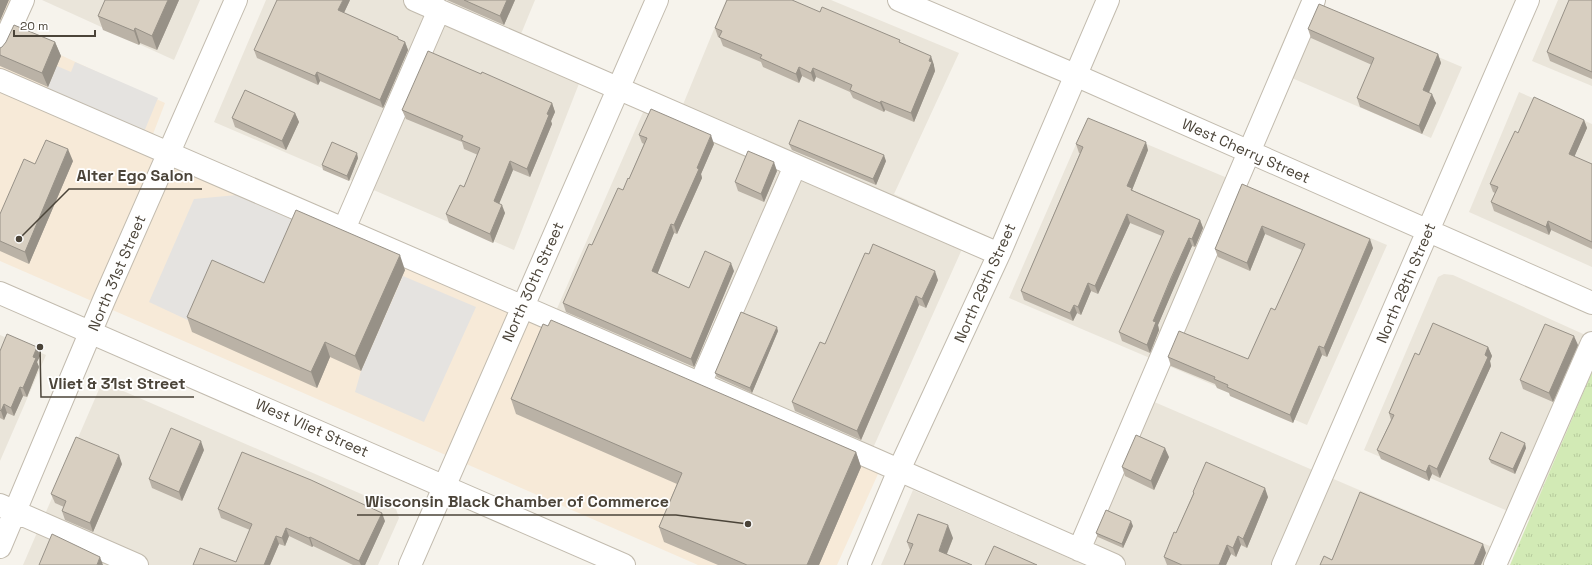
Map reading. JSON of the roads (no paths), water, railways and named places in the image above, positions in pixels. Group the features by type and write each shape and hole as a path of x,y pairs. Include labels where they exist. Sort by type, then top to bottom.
{"street":[{"path":"0,51 23,0"},
{"name":"North 31st Street","path":"0,547 7,508 91,332 236,0"},
{"path":"415,0 999,254"},
{"name":"North 30th Street","path":"410,565 657,0"},
{"name":"West Cherry Street","path":"899,0 1075,75 1592,303"},
{"name":"North 29th Street","path":"859,565 899,470 999,254 1108,0"},
{"path":"1079,550 1314,0"},
{"name":"North 28th Street","path":"1283,565 1528,0"},
{"path":"344,229 438,10"},
{"path":"0,80 899,470 1114,565"},
{"path":"700,384 795,166"},
{"name":"West Vliet Street","path":"0,293 624,565"},
{"path":"1496,565 1592,343"},
{"path":"7,508 137,565"}],"place":[{"name":"Alter Ego Salon","path":"19,239"},
{"name":"Vliet & 31st Street","path":"40,347"},
{"name":"Wisconsin Black Chamber of Commerce","path":"748,524"}]}
